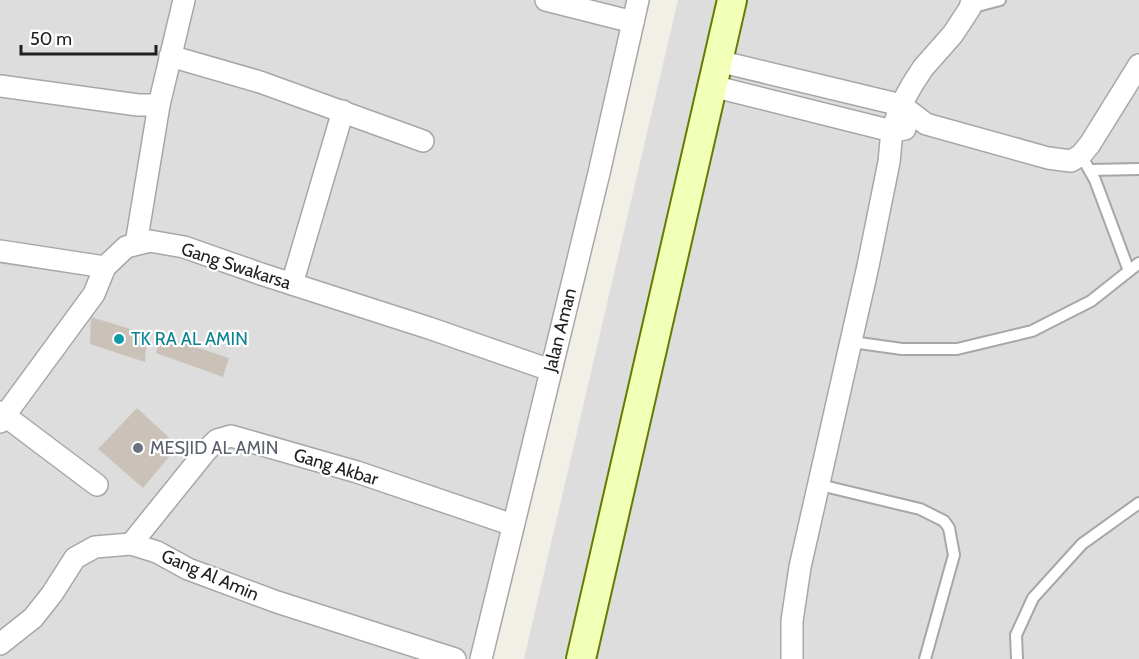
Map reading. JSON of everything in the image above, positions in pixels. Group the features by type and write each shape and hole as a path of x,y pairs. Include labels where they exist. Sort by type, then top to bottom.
{"street":[{"path":"97,485 2,417 94,294 105,267 126,247 136,244 159,105 184,0"},
{"path":"546,0 633,22"},
{"name":"Jalan Aman","path":"481,659 599,173 638,0"},
{"path":"581,659 732,0"},
{"path":"792,659 792,621 800,567 852,342 889,162 892,131 901,105 923,68 952,34 971,4"},
{"path":"170,56 260,82 423,141"},
{"path":"715,74 901,105 926,124 1048,158 1086,163 1090,144 1139,65"},
{"path":"715,74 892,131 926,124"},
{"path":"0,86 138,105 159,105"},
{"path":"292,284 343,111"},
{"name":"Gang Swakarsa","path":"136,244 150,241 184,247 550,370"},
{"path":"0,251 105,267"},
{"name":"Gang Akbar","path":"131,544 206,451 218,440 231,436 357,472 513,525"},
{"name":"Gang Al Amin","path":"0,644 33,618 52,594 75,558 95,548 110,544 131,544 157,552 188,569 267,599 455,659"}],"lane":[{"path":"971,4 1000,0"},
{"path":"1129,271 1086,163 1139,169"},
{"path":"852,342 902,349 957,349 1032,331 1090,301 1139,263"},
{"path":"820,484 920,509 944,521 949,528 954,555 925,659"},
{"path":"1017,659 1016,635 1033,598 1082,544 1139,503"}],"shaded area":[{"path":"0,0 634,0 477,659 0,659"},
{"path":"678,0 1139,0 1139,659 524,659"}],"building":[{"name":"TK RA AL AMIN","path":"91,317 147,334 145,362 90,344"},
{"path":"160,335 229,358 223,377 156,353"},
{"name":"MESJID AL AMIN","path":"137,408 178,446 143,488 98,449"}],"place":[{"name":"TK RA AL AMIN","path":"119,339"},
{"name":"MESJID AL AMIN","path":"138,448"}]}
